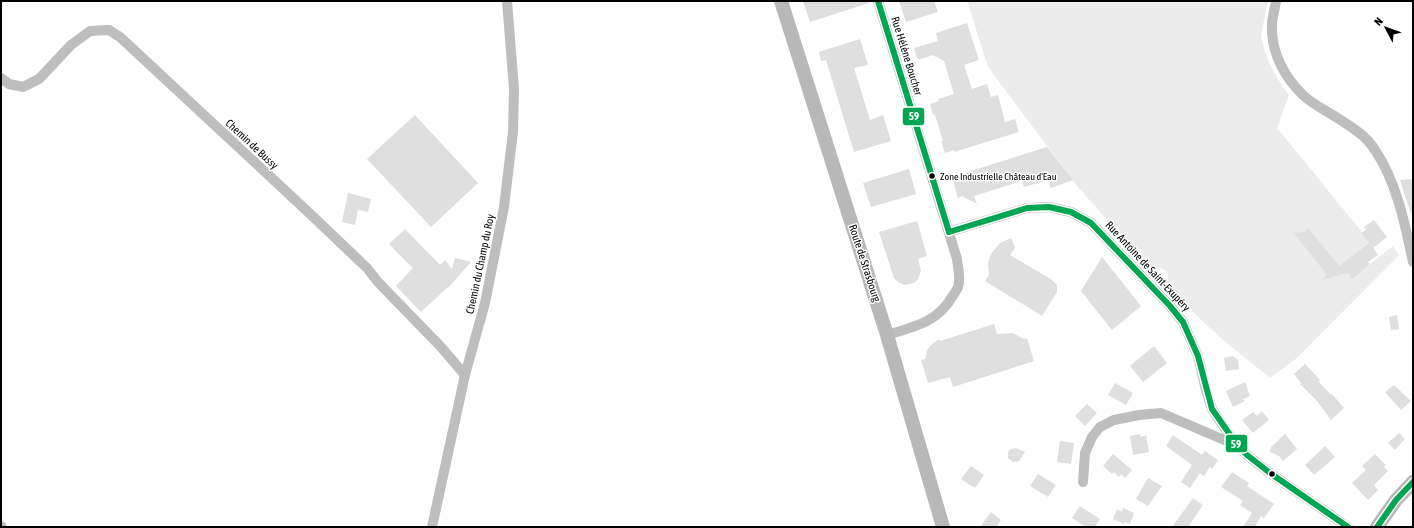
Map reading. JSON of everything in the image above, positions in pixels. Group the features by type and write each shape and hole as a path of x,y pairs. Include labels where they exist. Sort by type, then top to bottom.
{"main road":[{"name":"Route de Strasbourg","path":"781,1 887,335 943,527"},
{"path":"1377,527 1396,500 1413,482"}],"street":[{"name":"Chemin du Champ du Roy","path":"432,527 464,375 485,303 504,207 513,132 514,90 506,1"},
{"name":"Rue Hélène Boucher","path":"878,1 957,259 959,275 958,287 939,314 922,325 887,335"},
{"path":"1276,1 1272,31 1273,44 1279,64 1303,96 1357,131 1374,149 1386,169 1400,207 1413,262"},
{"name":"Chemin de Bussy","path":"1,78 9,84 23,87 39,79 72,45 90,32 109,30 120,37 361,262 378,282 441,347 464,375"},
{"name":"Rue Antoine de Saint-Exupéry","path":"948,232 1027,208 1049,207 1071,212 1091,223 1184,322 1198,356 1212,409 1238,446 1275,477 1348,527"},
{"path":"1084,482 1085,453 1092,438 1100,427 1114,420 1139,415 1161,413 1238,446"}],"shaded area":[{"path":"967,1 1268,1 1261,35 1265,52 1271,67 1289,95 1277,128 1362,232 1369,243 1341,265 1352,278 1393,246 1399,255 1297,358 1270,378 1223,340 1196,315 1166,283 1168,280 1168,272 1161,268 1154,271 1074,182 988,67"}],"building":[{"path":"803,1 869,1 869,3 810,22"},
{"path":"899,1 934,1 938,12 906,22"},
{"path":"967,23 979,60 964,65 972,89 987,84 991,97 998,95 1005,122 1015,119 1019,132 954,152 954,150 945,153 941,141 943,141 930,104 939,101 938,99 954,94 944,61 933,55 918,60 914,48 938,41 936,33"},
{"path":"860,39 868,65 854,68 870,120 883,115 891,141 854,152 826,60 821,61 819,52"},
{"path":"415,115 478,183 431,227 367,159"},
{"path":"1047,147 1073,180 1051,188 1048,180 1024,187 1022,181 974,196 977,204 962,196 958,198 952,177"},
{"path":"909,169 916,194 871,207 863,183"},
{"path":"1413,179 1413,213 1411,214 1400,180"},
{"path":"348,193 371,199 368,212 358,210 355,225 342,222"},
{"path":"1374,220 1387,237 1373,248 1378,255 1368,262 1370,264 1352,279 1348,273 1321,280 1327,275 1294,233 1305,232 1308,228 1339,266 1369,243 1361,233 1366,230 1364,227"},
{"path":"917,221 927,256 918,259 921,271 918,279 914,283 905,285 898,282 894,278 879,232"},
{"path":"405,229 440,265 445,260 452,269 455,258 471,262 447,289 448,287 421,312 396,286 413,268 389,244"},
{"path":"1011,238 1015,248 1010,255 1052,280 1057,285 1057,292 1042,316 985,281 989,275 988,263 991,254 1000,243"},
{"path":"1102,257 1141,306 1112,330 1081,291"},
{"path":"1397,315 1399,329 1391,330 1389,317"},
{"path":"994,324 997,334 1013,333 1024,339 1027,338 1034,361 953,387 950,377 928,383 921,360 925,359 927,350 931,345 939,339 940,341"},
{"path":"1154,346 1167,363 1143,382 1130,366"},
{"path":"1233,356 1238,360 1239,369 1226,371 1224,358"},
{"path":"1305,364 1320,380 1318,381 1344,408 1331,420 1317,401 1300,384 1301,383 1294,374"},
{"path":"1245,382 1250,396 1243,399 1245,401 1233,407 1226,391"},
{"path":"1115,383 1133,393 1126,405 1108,395"},
{"path":"1394,385 1411,401 1401,410 1385,392"},
{"path":"1087,404 1097,413 1085,426 1075,416"},
{"path":"1262,411 1269,420 1253,433 1242,420 1253,412 1257,416"},
{"path":"1399,433 1405,439 1395,450 1388,443"},
{"path":"1140,434 1140,437 1146,435 1149,452 1133,455 1130,436"},
{"path":"1285,434 1297,449 1283,461 1279,456 1270,452 1271,447"},
{"path":"1173,435 1202,455 1205,451 1218,460 1212,469 1210,467 1204,476 1200,473 1190,488 1181,482 1192,465 1166,446"},
{"path":"1060,441 1074,443 1071,464 1057,462"},
{"path":"1325,446 1335,457 1314,475 1305,465"},
{"path":"1016,448 1025,452 1019,461 1013,462 1008,458 1008,452 1011,449"},
{"path":"1113,454 1132,470 1125,478 1121,474 1119,477 1114,472 1112,474 1103,466"},
{"path":"1375,454 1386,465 1384,467 1388,471 1374,485 1378,490 1368,500 1352,483 1366,470 1362,466"},
{"path":"971,466 984,475 975,488 961,479"},
{"path":"1232,472 1249,483 1247,486 1274,504 1264,518 1261,516 1255,527 1243,527 1252,513 1240,505 1243,501 1221,487"},
{"path":"1038,474 1056,485 1048,497 1030,486"},
{"path":"1148,478 1162,486 1148,506 1136,499"},
{"path":"1193,498 1203,505 1188,527 1172,527"},
{"path":"1080,506 1100,519 1095,527 1086,527 1072,518"},
{"path":"1123,508 1134,513 1130,524 1125,522 1124,524 1113,519 1117,509 1122,512"},
{"path":"991,512 1001,520 996,527 980,527"}],"transit line":[{"name":"59","path":"878,1 949,232"},
{"name":"59","path":"949,232 1027,208 1049,207 1071,212 1091,223 1170,306 1183,322 1198,356 1212,409 1238,446 1270,473 1348,527"},
{"name":"59","path":"1377,527 1396,500 1413,482"}],"place":[{"name":"Zone Industrielle Château d'Eau","path":"932,176"}]}
